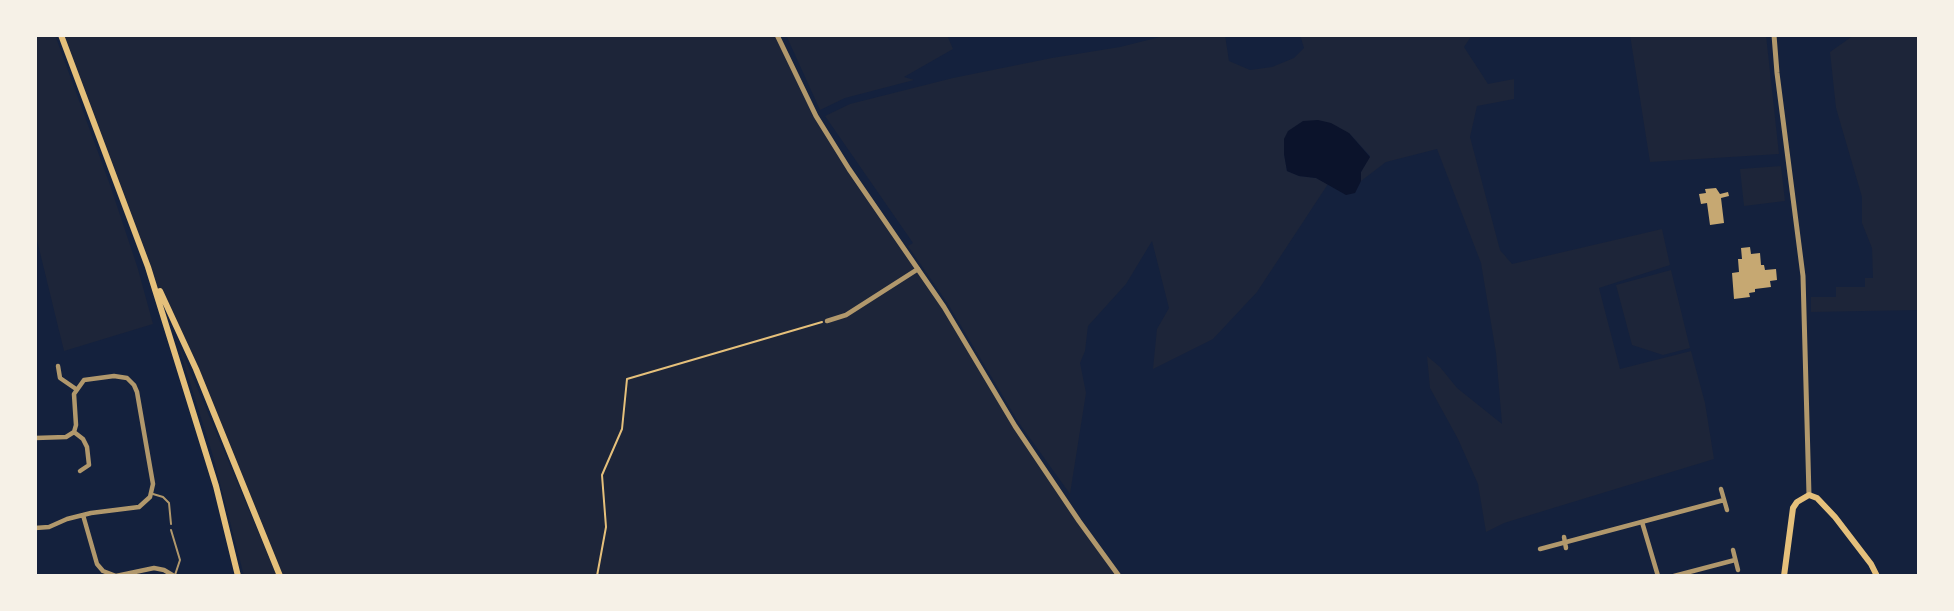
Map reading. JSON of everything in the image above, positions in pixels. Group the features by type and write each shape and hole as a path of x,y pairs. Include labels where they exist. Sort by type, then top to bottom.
{"main road":[{"path":"61,35 148,267 216,486 238,576"},
{"path":"148,267 196,369 280,576"},
{"path":"1784,576 1793,508 1797,502 1809,495 1816,498 1841,525 1877,576"}],"street":[{"path":"777,35 816,116 849,169 944,307 1015,426 1119,576"},
{"path":"1774,35 1803,276 1809,495"},
{"path":"827,321 846,315 918,269"},
{"path":"56,364 60,378 76,389"},
{"path":"35,438 66,437 74,432 76,422 73,399 76,389 84,380 101,376 121,376 134,385 153,484 152,493 144,505 135,509 83,514 49,527 35,528"},
{"path":"74,432 83,439 87,447 89,466 80,471"},
{"path":"1721,489 1727,510"},
{"path":"1540,550 1724,500"},
{"path":"83,514 97,564 103,571 116,576 153,568 174,576"},
{"path":"1642,522 1658,576"},
{"path":"1733,550 1738,569"},
{"path":"1674,576 1735,560"}],"lane":[{"path":"152,493 163,497 169,503 172,524"},
{"path":"172,530 180,559 174,576"}],"path":[{"path":"597,576 606,527 602,475 622,429 627,379 827,321"}],"shaded area":[{"path":"35,35 55,35 109,182 153,324 64,351 35,232"},
{"path":"61,35 779,35 816,116 944,307 1015,426 1119,576 280,576 196,369 148,267"},
{"path":"786,35 947,35 953,49 904,77 914,80 845,98 820,110"},
{"path":"1168,35 1225,35 1229,61 1250,70 1272,67 1294,58 1304,48 1300,35 1472,35 1464,47 1488,84 1514,79 1514,99 1477,106 1470,137 1500,250 1512,264 1662,229 1670,265 1599,288 1620,369 1691,351 1705,403 1714,459 1504,523 1486,532 1478,484 1458,439 1430,388 1427,356 1457,388 1502,424 1496,353 1481,263 1437,149 1386,162 1361,181 1361,172 1370,156 1349,133 1284,139 1287,171 1328,184 1257,292 1213,339 1153,369 1157,329 1169,308 1152,241 1126,284 1088,326 1085,351 1080,363 1086,393 1070,494 1019,423 948,304 908,246 913,243 825,116 850,104 953,78 1120,47"},
{"path":"1630,35 1766,35 1779,154 1650,162"},
{"path":"1854,35 1919,35 1919,310 1811,312 1811,297 1836,297 1836,287 1865,287 1865,278 1873,278 1872,248 1862,223 1862,197 1836,108 1830,52"},
{"path":"1303,121 1331,123 1349,133 1370,157 1361,172 1361,181 1355,193 1346,195 1316,178 1287,171 1284,139 1288,131"},
{"path":"1781,166 1785,201 1744,206 1740,169"},
{"path":"1671,270 1690,348 1663,355 1632,345 1616,285"},
{"path":"176,338 277,576 244,576 213,456"}],"building":[{"path":"1716,188 1720,194 1728,192 1729,196 1721,198 1724,223 1710,225 1707,203 1701,204 1699,194 1706,193 1705,189"},
{"path":"1750,247 1751,254 1760,253 1761,265 1764,265 1765,270 1776,269 1777,280 1770,281 1771,287 1755,289 1755,292 1749,293 1750,297 1734,299 1732,273 1739,272 1741,248"}]}
